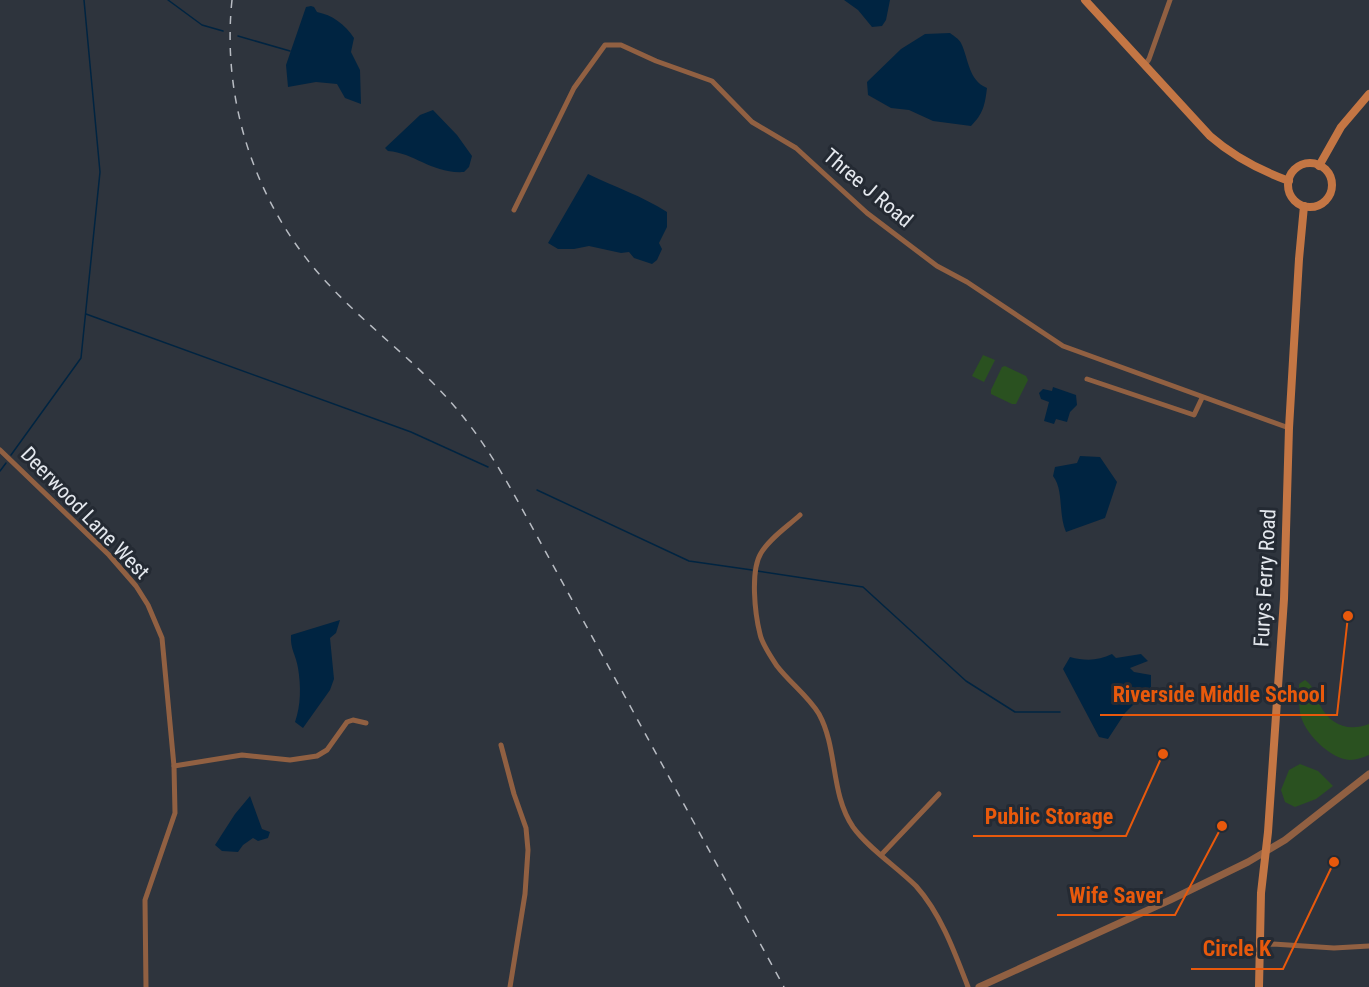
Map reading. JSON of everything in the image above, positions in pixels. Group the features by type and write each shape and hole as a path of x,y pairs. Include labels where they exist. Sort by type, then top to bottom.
{"main road":[{"path":"1086,0 1197,124 1226,149 1251,165 1289,181"},
{"path":"1319,166 1341,127 1369,94"},
{"path":"1309,164 1319,166 1330,176 1331,193 1320,205 1314,207 1297,203 1291,195 1289,181 1293,172 1309,164"},
{"name":"Furys Ferry Road","path":"1259,987 1261,893 1284,599 1289,428 1304,206"}],"street":[{"path":"1144,65 1149,59 1170,0"},
{"name":"Three J Road","path":"514,210 574,88 604,45 621,45 656,61 712,81 752,122 796,148 867,213 937,266 967,282 1063,346 1289,428"},
{"path":"1087,379 1194,415 1202,398"},
{"name":"Deerwood Lane West","path":"0,450 109,555 136,586 148,605 162,638 174,766 175,813 146,900 146,987"},
{"path":"800,515 766,547 756,564 754,589 760,636 776,664 818,714 828,735 839,797 854,828 918,888 929,903 951,944 968,987"},
{"path":"174,766 242,755 290,760 317,756 327,750 347,722 353,720 366,723"},
{"path":"501,746 526,828 528,850 525,894 510,987"},
{"path":"979,987 1170,900 1266,851 1285,840 1369,774"},
{"path":"882,854 939,794"},
{"path":"1260,945 1334,948 1369,946"}],"green space":[{"path":"983,355 995,360 984,382 972,376"},
{"path":"1005,366 1026,376 1028,380 1016,404 991,394 1002,367"},
{"path":"1305,680 1313,688 1324,712 1334,722 1347,727 1369,724 1369,755 1352,760 1343,759 1322,747 1311,735 1301,718 1300,709 1299,684"},
{"path":"1300,764 1318,771 1333,786 1316,799 1295,807 1285,802 1281,790 1289,770"}],"water":[{"path":"844,0 890,0 886,20 882,26 872,27 858,10"},
{"path":"311,6 317,12 338,21 354,38 351,52 360,70 361,104 345,98 337,84 316,82 288,87 286,65 306,7"},
{"path":"950,33 961,43 976,80 987,88 983,109 971,126 933,121 909,110 891,108 868,95 867,82 901,49 925,34"},
{"path":"433,110 457,135 472,156 469,167 464,172 442,170 385,148 420,115"},
{"path":"588,174 638,196 667,212 667,227 659,243 662,249 657,260 652,264 634,258 629,252 621,253 589,246 558,249 548,243"},
{"path":"1053,387 1076,395 1077,405 1070,412 1067,422 1056,419 1054,424 1044,421 1049,402 1041,399 1039,393 1043,389 1052,391"},
{"path":"1080,456 1100,457 1117,482 1105,518 1066,532 1059,488 1053,476 1055,467 1077,463"},
{"path":"340,620 336,633 330,638 334,679 330,690 303,728 295,722 300,682 291,635"},
{"path":"1112,654 1116,658 1141,654 1148,661 1130,668 1134,672 1151,675 1151,687 1125,713 1108,739 1099,737 1063,669 1070,657 1091,660"},
{"path":"250,796 262,829 270,832 268,838 258,841 253,838 238,852 222,851 215,845"}],"waterway":[{"path":"11,455 81,358 100,172 84,0"},
{"path":"168,0 202,25 223,31"},
{"path":"238,36 290,51"},
{"path":"86,314 411,432 488,467"},
{"path":"0,471 6,463"},
{"path":"537,490 689,561 752,570"},
{"path":"757,571 863,587 966,681 1015,712 1060,712"}],"railway":[{"path":"232,0 230,39 239,117 250,154 283,225 305,257 331,287 441,391 490,454 784,987"}],"place":[{"name":"Riverside Middle School","path":"1348,616"},
{"name":"Public Storage","path":"1163,754"},
{"name":"Wife Saver","path":"1222,826"},
{"name":"Circle K","path":"1334,862"}]}
